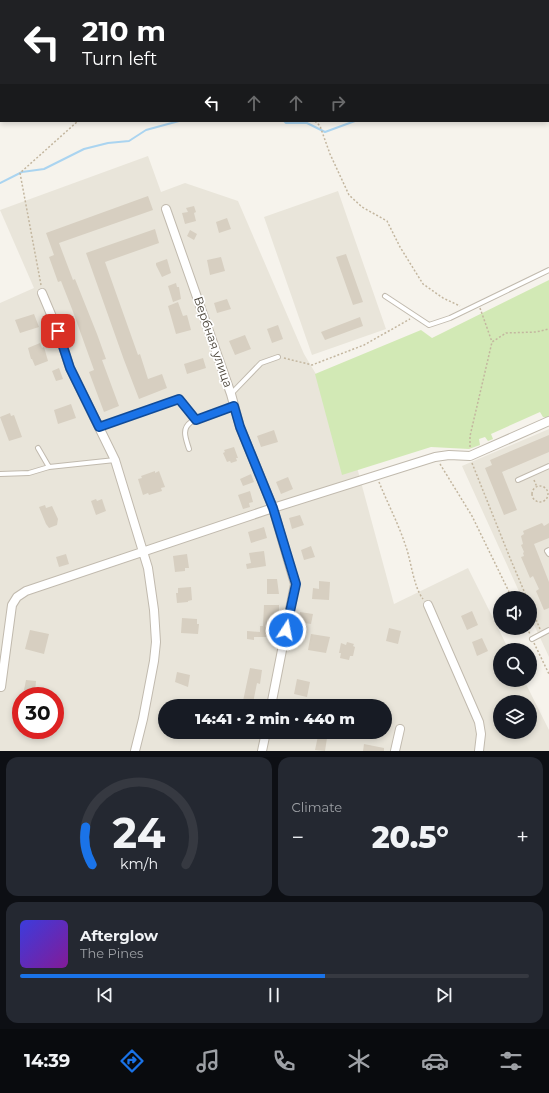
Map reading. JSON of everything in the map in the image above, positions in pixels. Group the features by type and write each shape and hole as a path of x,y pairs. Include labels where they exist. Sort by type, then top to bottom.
{"street":[{"name":"Вербная улица","path":"166,209 231,394 240,427 273,508 296,584 272,699"},
{"path":"42,293 58,331 70,368 115,460 149,575 154,610 156,642 135,751"},
{"path":"1,687 12,605 17,597 26,591 273,508 435,457 449,455 470,456 549,421"},
{"path":"428,605 479,722 481,734 479,751"},
{"path":"395,751 400,729"},
{"path":"262,751 265,739"}],"lane":[{"path":"385,296 429,325 450,318 549,270"},
{"path":"231,394 261,363 278,357"},
{"path":"99,427 179,399 196,420"},
{"path":"189,449 185,429 187,425 196,420 234,406"},
{"path":"38,448 49,467"},
{"path":"0,474 29,473 49,467 115,460"},
{"path":"518,480 549,466"},
{"path":"549,550 547,551 549,554"},
{"path":"532,639 549,631"}],"path":[{"path":"42,293 20,172 77,122"},
{"path":"316,122 320,126 330,154 349,195 362,207 387,222 400,247 423,284 443,298 467,310"},
{"path":"479,304 492,342 470,436 470,456 524,591"},
{"path":"278,357 312,365 364,345 415,316"},
{"path":"492,342 506,332 536,332 549,329"},
{"path":"435,457 472,516 509,591"},
{"path":"531,474 537,487"},
{"path":"376,476 405,542 411,567 421,597 428,605"},
{"path":"537,487 543,487 547,491 548,496 544,501 538,501 534,497 533,491 537,487"},
{"path":"537,622 542,634"},
{"path":"530,635 549,674"}],"shaded area":[{"path":"148,156 161,192 185,183 238,201 304,354 332,401 358,471 394,604 468,568 493,618 493,635 502,635 506,643 493,643 493,687 528,687 532,695 493,695 493,739 537,739 537,706 549,730 549,751 0,751 0,303 34,288 0,210"},
{"path":"338,191 386,329 312,355 264,217"},
{"path":"549,429 549,657 537,631 537,591 519,591 462,466"}],"green space":[{"path":"549,280 549,419 543,417 540,412 491,434 493,439 488,441 485,437 479,439 480,445 469,449 431,447 342,475 315,374 421,330 432,338"}],"building":[{"path":"148,196 153,210 59,243 73,280 75,279 97,334 106,359 102,360 119,406 104,412 89,372 94,370 61,281 58,282 49,257 54,255 46,233"},
{"path":"194,206 196,221 185,224 182,213 188,212 186,208"},
{"path":"227,218 231,229 219,233 216,222"},
{"path":"155,229 159,243 105,262 148,379 162,374 167,388 139,399 86,253"},
{"path":"190,230 197,234 194,240 187,236"},
{"path":"346,254 363,302 353,305 336,257"},
{"path":"221,257 225,271 210,275 207,260"},
{"path":"167,259 171,273 162,277 156,263"},
{"path":"176,283 177,287 179,287 181,299 173,302 168,286"},
{"path":"227,299 231,309 217,313 214,303"},
{"path":"178,302 183,316 187,315 191,330 176,334 168,306"},
{"path":"34,314 39,327 20,333 15,320"},
{"path":"360,317 363,326 325,340 321,332"},
{"path":"278,325 283,339 272,343 267,329"},
{"path":"245,335 251,349 235,355 229,341"},
{"path":"40,343 42,348 44,347 48,361 35,366 28,348"},
{"path":"203,358 206,368 187,374 184,364"},
{"path":"59,368 63,379 56,381 52,371"},
{"path":"71,404 76,418 58,424 54,410"},
{"path":"10,413 11,416 14,415 22,437 9,441 0,417"},
{"path":"274,430 278,442 261,447 257,436"},
{"path":"549,435 549,452 502,472 517,510 504,515 485,468 492,465 490,460"},
{"path":"234,447 238,458 236,458 237,461 231,463 230,461 227,462 223,453 225,452 224,450"},
{"path":"155,471 155,473 159,471 165,487 161,488 162,491 149,495 148,493 143,495 138,479 142,478 141,476"},
{"path":"251,474 254,482 243,486 240,479"},
{"path":"288,477 293,489 281,494 276,482"},
{"path":"250,491 253,502 249,503 250,507 243,509 238,495"},
{"path":"96,499 97,501 102,499 106,511 96,515 91,501"},
{"path":"45,505 46,508 52,506 58,519 57,525 49,528 39,507"},
{"path":"300,515 304,525 292,529 289,518"},
{"path":"542,523 544,526 549,523 549,538 534,544 549,582 549,608 544,610 536,591 539,589 533,576 530,578 521,557 524,556 521,545 523,544 521,536 524,534 523,531"},
{"path":"264,527 267,538 251,543 248,532"},
{"path":"311,546 315,557 304,560 301,550"},
{"path":"264,551 266,566 247,569 246,564 251,563 249,553"},
{"path":"66,554 69,564 59,567 56,557"},
{"path":"187,554 189,568 185,568 185,571 175,572 173,556"},
{"path":"267,579 277,579 279,594 267,594"},
{"path":"319,581 330,582 329,600 312,599 313,588 319,589"},
{"path":"191,587 192,600 177,603 176,593 178,593 178,588"},
{"path":"264,605 279,605 279,616 272,616 273,637 254,637 254,640 247,639 247,631 260,632 260,626 263,626"},
{"path":"472,611 478,625 467,630 461,616"},
{"path":"300,612 313,614 311,624 298,622"},
{"path":"182,618 197,619 197,624 199,624 198,634 181,633"},
{"path":"389,628 401,631 398,644 386,641"},
{"path":"30,630 49,634 44,654 25,649"},
{"path":"311,634 330,637 326,653 308,650"},
{"path":"482,638 488,651 477,656 472,642"},
{"path":"347,642 354,644 353,646 355,647 353,656 350,656 349,660 340,658 341,653 339,653 341,643 346,645"},
{"path":"250,668 262,670 260,684 257,683 254,699 243,699"},
{"path":"177,672 190,675 188,687 175,682"},
{"path":"297,679 310,682 307,697 294,694"},
{"path":"26,680 36,681 35,687 25,687"},
{"path":"317,739 327,739 325,751 315,750"},
{"path":"364,744 384,748 384,751 363,751"}],"waterway":[{"path":"0,183 22,172 44,169 84,149 108,143 129,141 146,130 175,122"},
{"path":"285,122 307,123 325,132 352,122"}],"route":[{"path":"58,331 70,368 99,427 179,399 196,420 234,406 240,427 273,508 296,584 286,630"}]}
